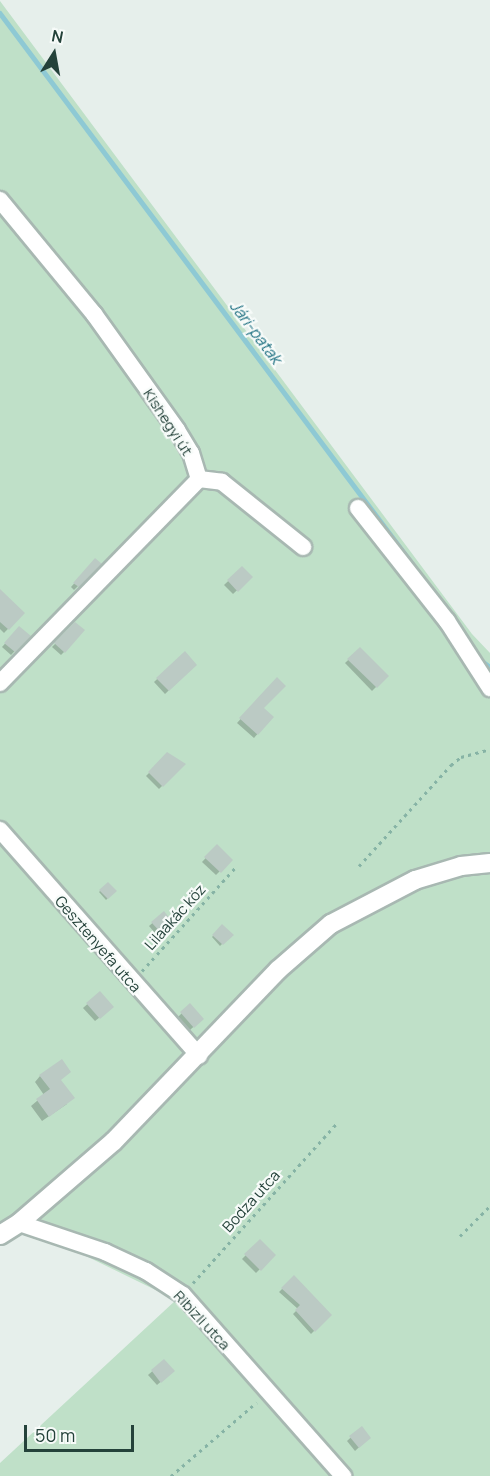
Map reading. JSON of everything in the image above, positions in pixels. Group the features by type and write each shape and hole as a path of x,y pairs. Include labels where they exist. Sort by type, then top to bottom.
{"main road":[{"path":"0,1235 19,1223 114,1141 199,1056 300,948 331,924 415,880 461,866 490,863"}],"street":[{"name":"Kishegyi út","path":"0,200 122,353 177,430 191,453 199,479"},
{"path":"0,683 199,479 222,482 303,548"},
{"path":"358,507 447,621 490,688"},
{"name":"Gesztenyefa utca","path":"0,830 199,1056"},
{"name":"Ribizli utca","path":"19,1223 105,1252 146,1271 183,1295 268,1394 343,1476"}],"path":[{"path":"359,866 451,765 461,757 490,749"},
{"name":"Lilaakác köz","path":"132,982 235,868"},
{"name":"Bodza utca","path":"183,1295 336,1124"},
{"path":"460,1236 490,1206"},
{"path":"171,1476 268,1394"}],"green space":[{"path":"0,1 472,634 490,653 490,1476 0,1476 0,1463 176,1300 86,1256 0,1222"}],"building":[{"path":"95,558 102,564 79,587 73,583"},
{"path":"242,566 253,577 238,592 227,580"},
{"path":"0,589 25,613 9,630 0,622"},
{"path":"75,622 85,630 65,653 54,643"},
{"path":"19,626 31,636 15,652 4,643"},
{"path":"360,647 389,676 377,688 347,659"},
{"path":"185,651 197,665 169,691 156,678"},
{"path":"277,677 286,686 264,708 274,717 258,735 239,718"},
{"path":"167,752 186,764 163,787 148,772"},
{"path":"217,844 233,860 221,873 204,857"},
{"path":"108,882 117,891 108,899 99,890"},
{"path":"164,911 175,925 163,935 151,922"},
{"path":"222,924 234,935 223,945 212,935"},
{"path":"100,991 114,1007 100,1019 86,1003"},
{"path":"190,1003 204,1019 194,1028 180,1012"},
{"path":"62,1059 71,1072 61,1080 75,1098 49,1117 36,1099 50,1089 39,1075"},
{"path":"260,1239 276,1255 261,1271 244,1254"},
{"path":"294,1275 332,1315 315,1332 295,1310 300,1305 281,1288"},
{"path":"164,1359 175,1371 161,1383 151,1370"},
{"path":"362,1426 371,1438 359,1448 349,1436"}],"waterway":[{"name":"Jári-patak","path":"0,13 420,574"},
{"name":"Jári-patak","path":"478,658 490,667"}]}
